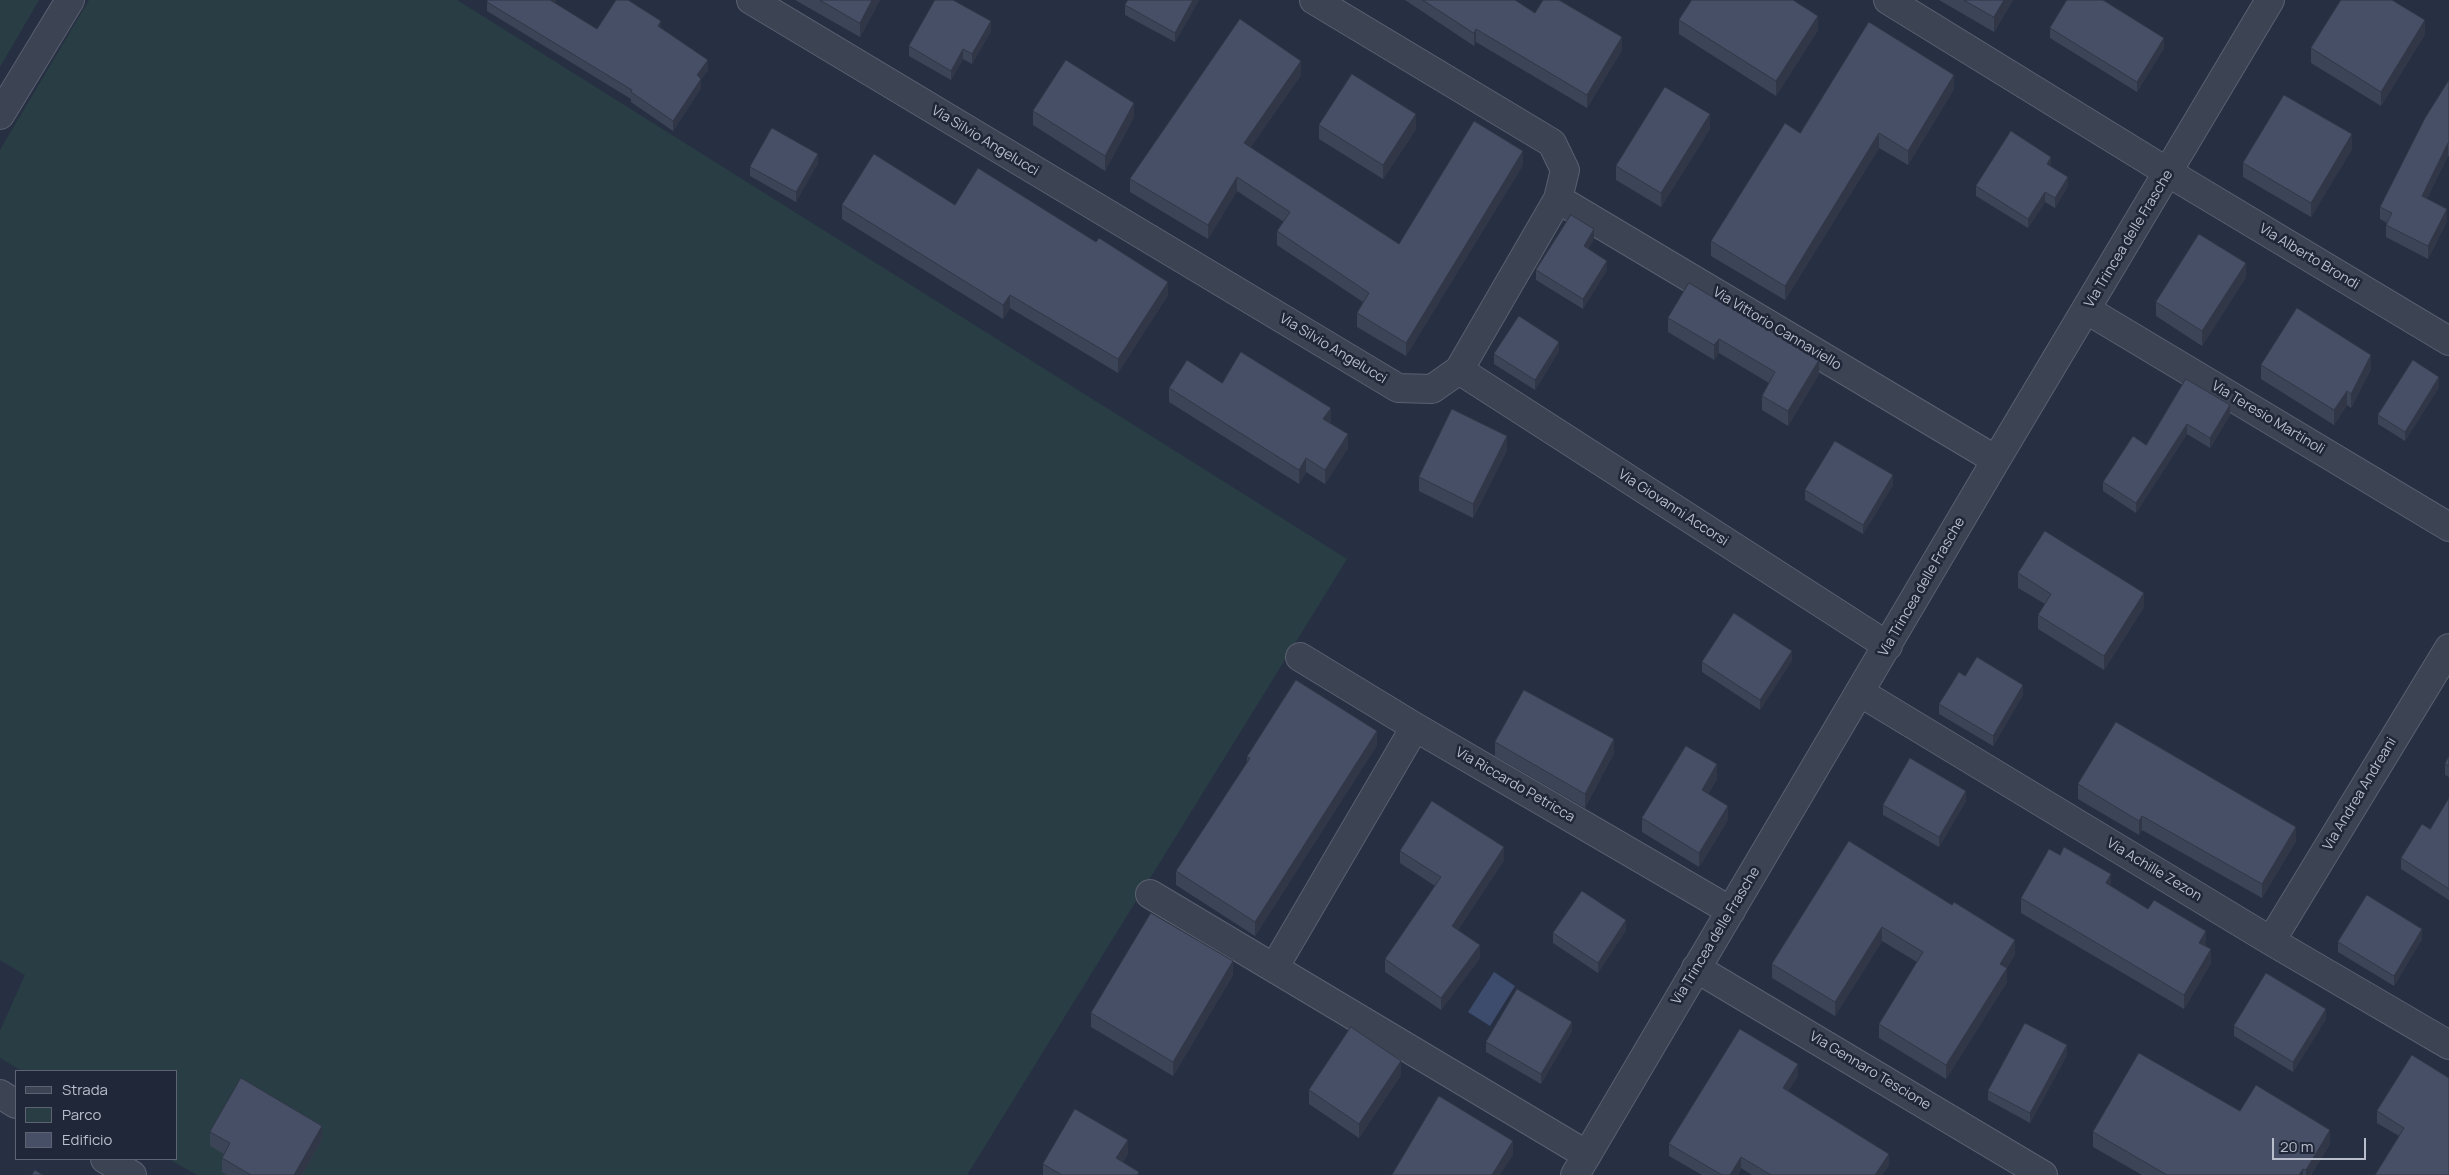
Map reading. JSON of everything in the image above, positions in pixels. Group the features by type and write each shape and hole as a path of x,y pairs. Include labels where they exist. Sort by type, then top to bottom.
{"street":[{"path":"0,116 70,0"},
{"name":"Via Silvio Angelucci","path":"751,0 1398,388 1432,389 1459,370 1558,199 1565,170 1552,143 1314,0"},
{"name":"Via Alberto Brondi","path":"1888,0 2168,173 2449,341"},
{"name":"Via Trincea delle Frasche","path":"1581,1165 1696,968 1861,693 1996,460 2270,0"},
{"name":"Via Vittorio Cannaviello","path":"1558,199 1996,460"},
{"name":"Via Teresio Martinoli","path":"2087,310 2449,527"},
{"name":"Via Giovanni Accorsi","path":"1459,370 1888,646"},
{"name":"Via Andrea Andreani","path":"2271,941 2449,648"},
{"name":"Via Riccardo Petricca","path":"1300,657 1415,727 1731,911"},
{"name":"Via Achille Zezon","path":"1861,693 2271,941 2449,1045"},
{"path":"1274,968 1415,727"},
{"path":"1150,894 1274,968 1581,1165"},
{"name":"Via Gennaro Tescione","path":"1696,968 2043,1175"},
{"path":"0,1094 15,1103"},
{"path":"107,1160 132,1175"}],"green space":[{"path":"0,0 39,0 0,67"},
{"path":"89,0 457,0 1347,559 967,1175 197,1175 171,1160 178,1160 178,1070 20,1070 0,1058 0,1031 25,975 0,960 0,150"}],"water":[{"path":"1494,972 1515,986 1490,1026 1468,1012"}],"building":[{"path":"488,0 550,0 597,29 616,0 628,0 661,21 658,26 708,60 697,75 701,79 673,121 631,92 632,90 487,2"},
{"path":"820,0 872,0 860,23"},
{"path":"935,0 953,0 991,21 972,54 963,49 951,71 909,46"},
{"path":"1128,0 1193,0 1175,33 1125,5"},
{"path":"1423,0 1515,0 1535,13 1543,0 1559,0 1622,37 1587,95 1476,29 1474,33"},
{"path":"1692,0 1793,0 1818,16 1776,81 1679,20"},
{"path":"1964,0 2004,0 1994,17"},
{"path":"2067,0 2103,0 2164,38 2137,82 2050,28"},
{"path":"2341,0 2392,0 2425,20 2381,92 2311,48"},
{"path":"1240,19 1301,61 1244,143 1399,244 1474,121 1523,151 1406,343 1357,313 1369,293 1277,231 1290,212 1237,177 1208,225 1130,179"},
{"path":"1869,22 1954,75 1908,151 1879,133 1785,286 1711,241 1785,123 1800,133"},
{"path":"1066,60 1134,103 1105,156 1033,111"},
{"path":"1352,74 1416,114 1383,165 1319,125"},
{"path":"2449,80 2449,144 2422,196 2447,209 2428,246 2386,225 2392,213 2380,207 2425,118"},
{"path":"1665,87 1710,114 1661,193 1616,166"},
{"path":"2284,95 2352,134 2311,203 2243,163"},
{"path":"772,128 818,154 796,192 750,167"},
{"path":"2011,131 2051,157 2047,164 2068,177 2055,198 2045,192 2028,219 1976,186"},
{"path":"874,154 955,205 978,168 1096,242 1099,238 1168,282 1118,359 1010,295 1003,305 842,205"},
{"path":"1571,215 1594,229 1584,246 1607,261 1583,299 1536,270"},
{"path":"2199,234 2246,263 2202,331 2156,302"},
{"path":"1689,283 1819,360 1788,411 1762,396 1775,372 1719,339 1714,345 1668,318"},
{"path":"2297,308 2371,355 2351,394 2347,391 2334,410 2261,365"},
{"path":"1519,316 1559,342 1535,380 1494,354"},
{"path":"1241,352 1331,408 1323,419 1348,434 1325,470 1306,458 1299,470 1169,388 1187,360 1222,383"},
{"path":"2413,360 2439,377 2405,432 2378,415"},
{"path":"2186,379 2230,405 2210,438 2187,424 2136,503 2103,482 2133,436 2146,445"},
{"path":"1452,409 1507,436 1473,504 1419,477"},
{"path":"1835,441 1893,475 1863,525 1805,490"},
{"path":"2045,531 2144,593 2104,656 2038,615 2051,594 2018,573"},
{"path":"1734,613 1792,651 1760,700 1702,662"},
{"path":"1977,657 2023,685 1993,736 1939,704 1959,672 1965,676"},
{"path":"1296,680 1377,731 1255,922 1176,871 1250,758 1247,757"},
{"path":"1524,690 1614,739 1585,794 1495,742"},
{"path":"2116,722 2296,827 2262,884 2142,816 2139,821 2078,784"},
{"path":"1686,746 1717,764 1702,790 1728,806 1699,853 1642,818"},
{"path":"2449,756 2449,766 2445,764"},
{"path":"1910,758 1966,791 1939,837 1883,805"},
{"path":"2449,798 2449,889 2401,858 2422,824 2430,829"},
{"path":"1432,801 1504,847 1452,926 1480,945 1441,998 1385,959 1441,877 1400,851"},
{"path":"1849,841 1952,905 1954,902 2015,940 2000,964 2007,968 1946,1065 1879,1024 1923,952 1882,927 1835,1002 1772,964"},
{"path":"2064,847 2111,874 2106,883 2148,909 2154,900 2206,931 2199,943 2211,949 2184,995 2021,898 2049,849 2060,855"},
{"path":"1582,891 1626,920 1598,963 1553,933"},
{"path":"2367,895 2422,929 2394,976 2338,942"},
{"path":"1151,913 1233,961 1173,1062 1091,1013"},
{"path":"2266,973 2326,1009 2293,1062 2234,1026"},
{"path":"1517,989 1572,1022 1541,1074 1486,1042"},
{"path":"2025,1023 2067,1045 2030,1113 1988,1091"},
{"path":"1351,1027 1401,1061 1359,1124 1309,1090"},
{"path":"1740,1029 1798,1064 1783,1088 1889,1154 1875,1175 1771,1175 1741,1157 1730,1175 1722,1175 1669,1144"},
{"path":"2139,1053 2240,1111 2256,1085 2330,1130 2306,1170 2303,1169 2299,1175 2167,1175 2093,1132"},
{"path":"2412,1055 2449,1078 2449,1175 2375,1175 2404,1128 2377,1111"},
{"path":"241,1078 322,1126 294,1175 251,1175 222,1158 230,1143 210,1132"},
{"path":"1439,1096 1513,1141 1492,1175 1392,1175"},
{"path":"1075,1109 1128,1140 1116,1158 1139,1172 1137,1175 1062,1175 1043,1164"},
{"path":"35,1170 43,1175 32,1175"}]}
